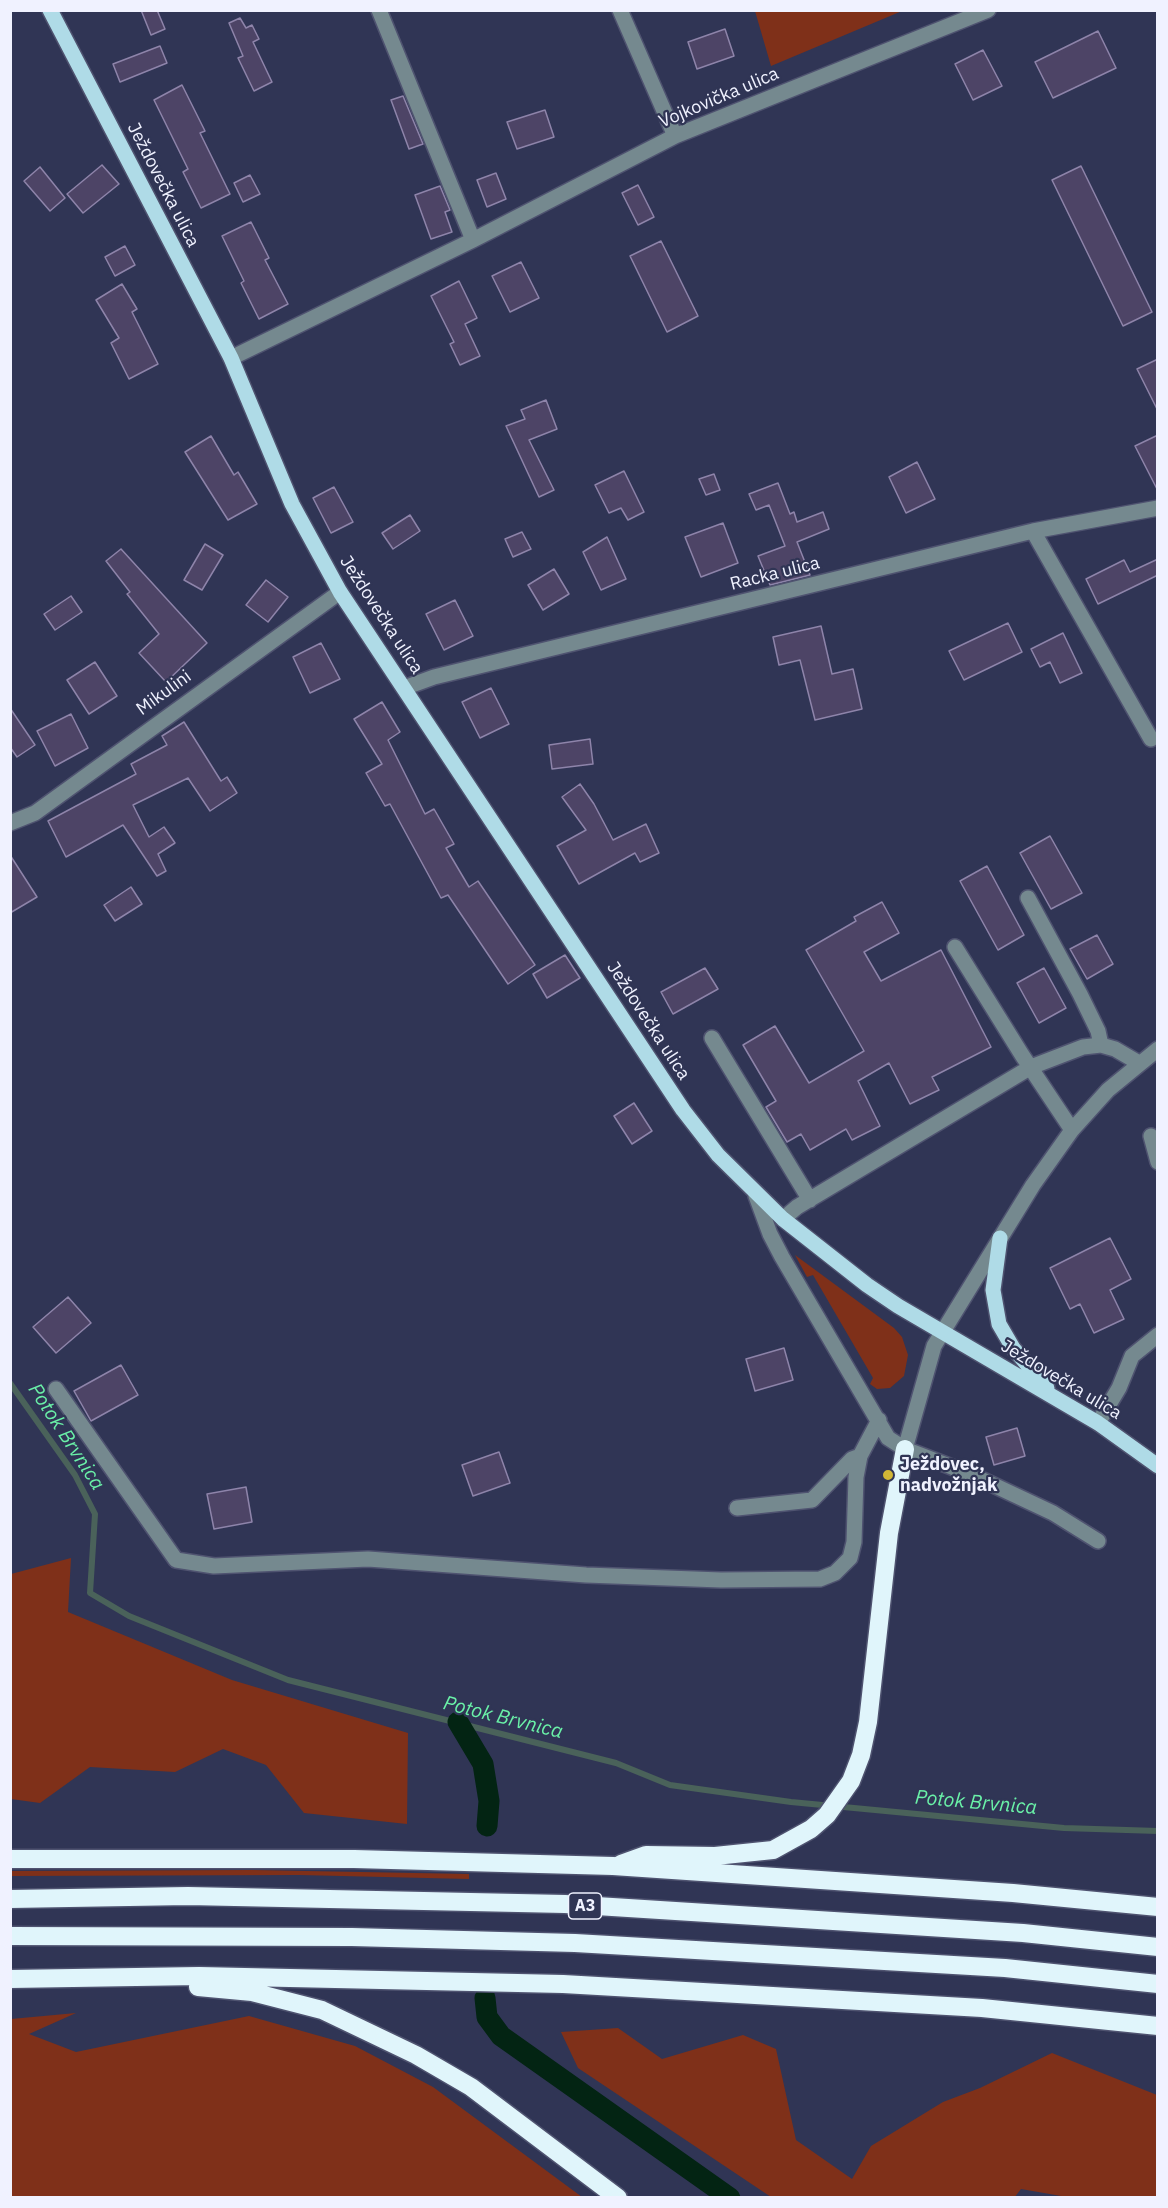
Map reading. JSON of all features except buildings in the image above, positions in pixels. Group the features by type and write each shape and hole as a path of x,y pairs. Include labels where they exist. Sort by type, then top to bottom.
{"highway":[{"path":"614,1866 646,1855 756,1853 773,1850 811,1829 827,1815 851,1781 861,1755 868,1722 889,1533 905,1449"},
{"path":"10,1859 354,1859 614,1866 1013,1893 1158,1907"},
{"name":"A3","path":"10,1899 188,1896 565,1904 1023,1933 1158,1947"},
{"name":"A3","path":"10,1936 329,1936 575,1943 1005,1968 1158,1984"},
{"path":"10,1979 119,1976 348,1979 664,1989 982,2008 1158,2026"},
{"path":"119,1976 252,1992 322,2010 416,2055 471,2087 618,2198"}],"main road":[{"name":"Ježdovečka ulica","path":"50,10 231,358 291,504 340,592 683,1110 718,1155 756,1196 867,1285 942,1332 1098,1423 1158,1466"},
{"path":"1000,1238 993,1290 999,1324 1030,1369 1060,1400"}],"street":[{"path":"379,10 473,240"},
{"path":"620,10 675,136"},
{"name":"Vojkovička ulica","path":"231,358 473,240 675,136 988,10"},
{"name":"Racka ulica","path":"404,687 446,674 1033,531 1158,508"},
{"path":"1033,531 1151,739"},
{"name":"Mikulini","path":"10,823 35,813 340,592"},
{"path":"1028,898 1085,1003 1098,1031 1101,1045"},
{"path":"955,947 1072,1130"},
{"path":"712,1038 810,1200"},
{"path":"783,1219 810,1200 1031,1068 1083,1047 1101,1045 1115,1049 1139,1063"},
{"path":"1098,1540 1042,1508 970,1474 905,1449 927,1366 942,1332 1000,1238 1072,1130 1108,1090 1158,1049"},
{"path":"1151,1136 1158,1162"},
{"name":"Ježdovečka ulica","path":"756,1196 770,1234 782,1257 888,1438 905,1449"},
{"path":"1098,1423 1119,1388 1132,1356 1158,1335"},
{"path":"56,1389 176,1560 214,1566 368,1559 586,1575 721,1580 820,1579 835,1573 850,1558 854,1542 856,1477 860,1456 879,1420"},
{"path":"737,1508 812,1500 846,1464 860,1456"}],"shaded area":[{"path":"755,10 902,11 771,66"},
{"path":"795,1255 894,1328 902,1337 908,1355 904,1376 890,1388 877,1389 870,1384 873,1378 813,1275 807,1277"},
{"path":"71,1558 68,1612 232,1680 408,1733 407,1824 304,1813 266,1765 223,1749 175,1772 90,1767 40,1803 11,1799 11,1574"},
{"path":"252,1870 469,1874 469,1879 299,1875 10,1876 11,1871"},
{"path":"76,2013 29,2034 76,2052 249,2016 355,2046 433,2087 582,2197 11,2197 11,2019"},
{"path":"618,2028 662,2059 743,2035 776,2049 796,2140 852,2179 871,2146 943,2102 980,2088 1052,2053 1157,2095 1157,2197 1067,2197 1021,2189 1014,2198 771,2197 578,2068 561,2032"}],"waterway":[{"name":"Potok Brvnica","path":"10,1383 75,1475 95,1514 90,1593 129,1616 288,1680 616,1763 670,1785 791,1802 1064,1828 1158,1831"},
{"path":"458,1722 483,1764 489,1801 487,1826"},
{"path":"485,1998 487,2017 501,2036 730,2198"}],"place":[{"name":"Ježdovec, nadvožnjak","path":"888,1475"}]}
